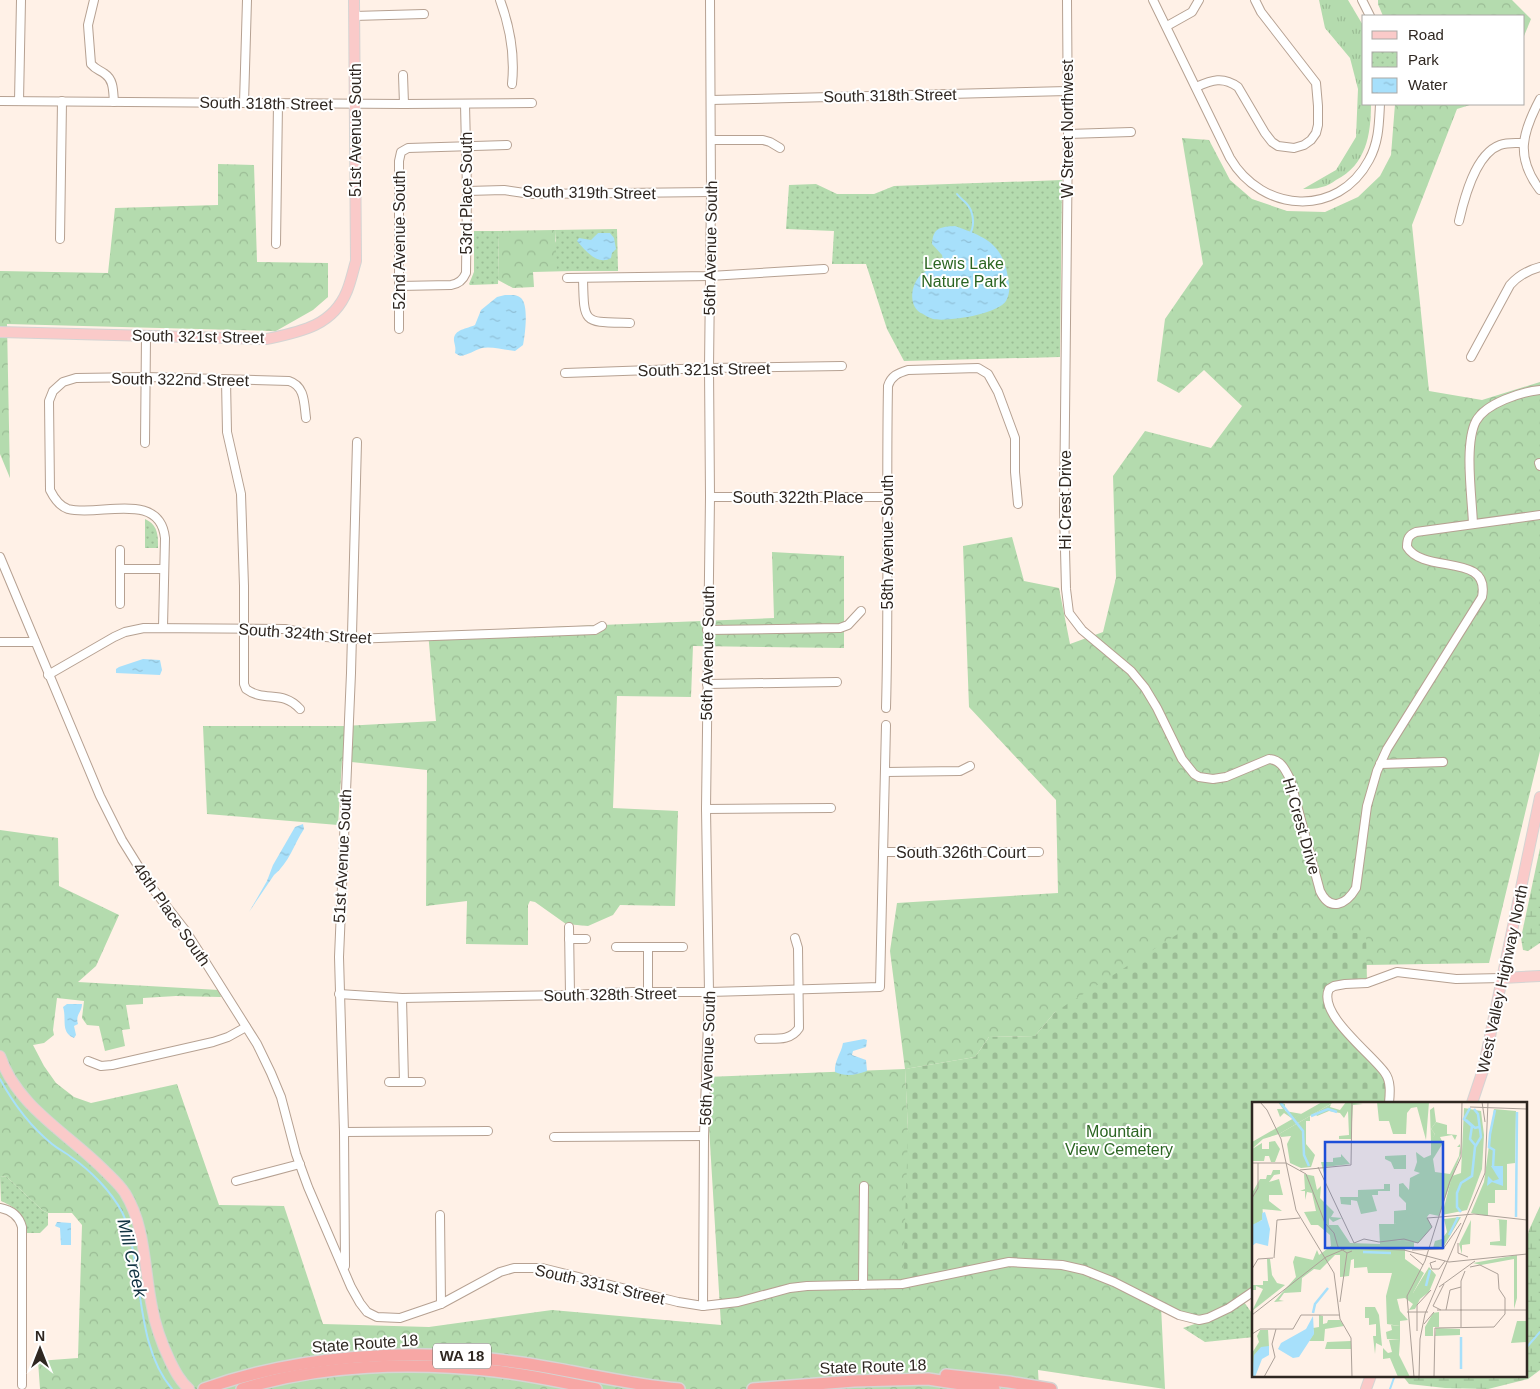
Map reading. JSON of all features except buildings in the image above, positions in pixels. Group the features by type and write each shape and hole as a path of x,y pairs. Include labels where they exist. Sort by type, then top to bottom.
{"highway":[{"name":"State Route 18","path":"244,1385 260,1373 331,1360 365,1356 432,1355 509,1361 639,1384 679,1389"},
{"name":"State Route 18","path":"204,1389 244,1385 326,1372 409,1366 496,1371 596,1389"},
{"path":"854,1381 872,1376 922,1374 964,1376 1051,1389"},
{"name":"State Route 18","path":"753,1389 854,1381 928,1379 994,1389"}],"main road":[{"name":"51st Avenue South","path":"354,0 356,261"},
{"name":"South 321st Street","path":"0,332 267,339 307,330 330,316 340,304 347,291 356,261"},
{"name":"West Valley Highway North","path":"1472,1102 1483,1070 1540,796"},
{"path":"1502,978 1540,976"},
{"path":"0,1056 24,1097 45,1118 96,1161 124,1192 136,1220 144,1247 152,1308 165,1350 184,1384 189,1389"},
{"path":"1366,1389 1371,1376"}],"street":[{"path":"20,101 21,0"},
{"path":"94,0 88,25 91,64 95,69 106,74 111,80 114,102"},
{"path":"244,103 247,0"},
{"path":"500,0 506,17 514,67 512,84"},
{"name":"56th Avenue South","path":"703,1306 704,1136 709,992 706,810 710,498 708,368 711,192 710,0"},
{"name":"W Street Northwest","path":"1067,0 1067,258"},
{"path":"1153,0 1230,158 1244,179 1263,193 1279,199 1295,201 1320,199 1343,189 1355,179 1370,159 1376,146 1380,105"},
{"path":"1166,26 1192,12 1199,0"},
{"path":"1196,87 1219,79 1232,82 1238,87 1265,133 1278,146 1294,148 1304,145 1316,133 1318,116 1316,83 1261,12 1255,0"},
{"path":"1362,0 1370,15"},
{"path":"354,16 424,14"},
{"path":"404,75 404,104"},
{"name":"South 318th Street","path":"711,100 1068,91"},
{"path":"1540,99 1526,128 1523,143 1524,155 1531,178 1540,190"},
{"name":"South 318th Street","path":"0,101 278,104 532,103"},
{"path":"60,239 62,102"},
{"path":"276,244 278,104"},
{"name":"53rd Place South","path":"399,286 451,285 461,282 466,272 465,104"},
{"path":"1068,134 1132,132"},
{"path":"711,140 763,140 780,148"},
{"path":"1459,221 1465,195 1475,173 1486,156 1498,146 1508,143 1523,143"},
{"path":"466,146 507,145"},
{"name":"52nd Avenue South","path":"399,329 399,162 401,152 408,148 466,146"},
{"name":"South 319th Street","path":"467,191 504,190 531,194 711,192"},
{"name":"Hi Crest Drive","path":"1067,258 1064,519 1069,614 1082,630 1131,671 1142,683 1158,708 1182,759 1194,774 1199,777 1213,779 1226,777 1269,760 1276,760 1282,765 1290,779 1320,890 1325,898 1335,904 1350,898 1356,888 1367,806 1380,764 1395,735 1482,597 1484,584 1481,578 1469,569 1424,560 1415,556 1407,547 1407,540 1410,535 1416,532 1473,524"},
{"path":"1471,357 1510,284 1524,273 1540,267"},
{"path":"567,278 710,276 824,269"},
{"path":"583,278 584,306 587,317 593,321 630,323"},
{"path":"144,444 146,336"},
{"name":"South 321st Street","path":"565,373 842,366"},
{"name":"58th Avenue South","path":"886,708 888,632 886,497 888,386 893,377 899,372 908,370 978,368 988,374 998,392 1015,438 1015,472 1018,504"},
{"name":"South 322nd Street","path":"164,569 164,528 155,515 147,511 135,509 68,509 57,501 50,490 50,401 56,386 76,378 289,382 298,386 302,391 306,418"},
{"path":"226,380 227,432 241,494 244,684 246,689 253,694 286,697 300,708"},
{"path":"1540,390 1512,395 1477,420 1470,456 1473,524 1540,515"},
{"name":"51st Avenue South","path":"344,1270 344,1132 339,994 339,924 354,596 357,442"},
{"name":"South 322th Place","path":"710,498 886,497"},
{"path":"120,550 120,604"},
{"name":"46th Place South","path":"0,557 100,796 122,840 150,885 196,946 268,1066 281,1097 308,1187 344,1270"},
{"path":"120,569 164,569 163,627"},
{"path":"708,630 840,628 848,625 862,611"},
{"name":"South 324th Street","path":"48,675 125,632 144,628 286,629 326,637 351,639 595,630 602,626"},
{"path":"0,642 35,642"},
{"path":"707,684 837,682"},
{"path":"883,852 886,725"},
{"path":"1380,764 1443,762"},
{"path":"886,772 960,771 970,766"},
{"path":"706,810 831,808"},
{"name":"South 328th Street","path":"339,994 402,998 880,987 883,852"},
{"name":"South 326th Court","path":"883,852 1039,852"},
{"path":"569,927 570,995"},
{"path":"758,1039 788,1038 795,1034 799,1028 798,948 796,938"},
{"path":"569,939 586,939"},
{"path":"648,947 648,992"},
{"path":"616,948 683,947"},
{"path":"1389,1102 1390,1088 1386,1074 1331,1013 1326,999 1329,989 1345,984 1367,983 1398,972 1456,978 1502,978"},
{"path":"402,998 404,1082"},
{"path":"88,1061 96,1065 108,1066 213,1042 228,1037 246,1027"},
{"path":"389,1082 421,1082"},
{"path":"344,1132 488,1131"},
{"path":"554,1137 704,1136"},
{"path":"236,1181 300,1164"},
{"path":"862,1286 864,1186"},
{"path":"4,1209 19,1219 22,1232 22,1385"},
{"path":"440,1215 441,1304"},
{"name":"South 331st Street","path":"344,1270 351,1287 367,1312 377,1317 386,1318 400,1318 441,1304 500,1272 514,1268 530,1267 542,1268 669,1300 703,1306 738,1302 790,1288 828,1285 902,1284 1009,1262 1062,1265 1099,1275 1179,1315 1199,1320 1229,1308 1252,1292"}],"green space":[{"path":"1319,0 1348,0 1362,24 1362,105 1371,105 1370,127 1365,148 1360,158 1346,174 1328,185 1303,189 1336,170 1356,137 1358,89 1350,58 1325,28"},
{"path":"1378,0 1512,0 1531,19 1525,34 1525,15 1383,15"},
{"path":"1395,105 1470,105 1457,109 1412,225 1429,391 1482,400 1540,382 1540,751 1489,963 1366,965 1366,934 1055,1012 1035,1036 989,1037 975,1057 905,1069 890,951 897,903 1058,893 1056,800 969,707 963,546 1012,537 1024,581 1059,588 1070,644 1103,632 1116,578 1113,476 1145,431 1211,448 1242,406 1204,370 1179,393 1157,381 1165,319 1203,264 1182,138 1209,140 1230,180 1252,199 1287,211 1325,212 1358,197 1380,176 1391,155"},
{"path":"218,164 254,165 257,262 328,263 328,297 313,310 276,331 7,324 10,478 0,454 0,271 108,273 115,208 218,205"},
{"name":"Lewis Lake Nature Park","path":"1062,180 1060,357 904,361 887,329 866,264 832,264 834,231 786,229 789,185 816,184 837,194 874,194 894,186"},
{"path":"617,229 618,271 557,271 555,230"},
{"path":"555,230 555,241 572,271 533,272 534,287 513,288 498,280 499,231"},
{"path":"474,231 499,231 498,284 469,284 474,272"},
{"path":"145,519 155,527 158,548 145,548"},
{"path":"772,552 844,556 844,648 693,646 691,697 617,696 613,808 678,811 675,906 620,905 613,915 588,926 566,924 535,902 530,901 528,905 528,945 466,944 467,901 426,906 427,770 342,761 338,825 207,814 203,726 344,726 436,721 428,632 774,618"},
{"path":"0,830 58,838 59,886 119,915 96,966 78,982 219,990 221,997 176,996 143,998 143,1004 126,1005 130,1029 122,1030 125,1046 105,1051 99,1026 87,1025 82,1018 84,1001 57,998 54,1035 44,1043 33,1045 56,1083 74,1097 91,1103 177,1084 219,1205 284,1206 323,1324 429,1327 552,1310 721,1325 706,1077 905,1069 908,1132 1009,1262 1084,1270 1161,1306 1165,1389 1038,1370 1039,1389 40,1389 38,1361 78,1358 82,1225 72,1213 48,1213 42,1210 7,1177 0,1176"},
{"path":"1540,848 1540,943 1528,951 1523,950 1521,938"},
{"name":"Mountain View Cemetery","path":"1181,932 1366,933 1367,983 1334,986 1328,1005 1386,1074 1389,1102 1252,1102 1252,1292 1208,1318 1189,1318 1099,1275 1029,1262 903,1284 908,1132 905,1069 975,1057 989,1037 1035,1036 1055,1012"},
{"path":"0,1176 7,1177 42,1210 48,1213 48,1225 40,1233 27,1233 25,1222 20,1213 1,1201"},
{"path":"1540,1206 1540,1370 1528,1379 1488,1389 1445,1388 1409,1384 1403,1376 1528,1376 1529,1230"},
{"path":"1244,1302 1252,1313 1252,1337 1205,1342 1183,1328 1224,1314"}],"water":[{"path":"955,226 984,238 997,250 1006,266 1009,284 1008,296 1001,306 993,310 961,318 933,319 918,311 915,307 912,298 913,287 920,276 941,264 943,260 942,255 932,244 936,231"},
{"path":"598,233 610,233 614,238 616,249 612,253 611,258 606,260 596,259 577,241 579,238 591,240"},
{"path":"505,295 518,296 525,307 526,320 523,345 515,351 486,348 460,356 455,353 454,337 456,334 475,325 481,310 497,297"},
{"path":"143,659 160,660 162,670 160,675 116,673 116,669 119,667"},
{"path":"303,824 304,829 287,859 249,912 295,827"},
{"path":"67,1004 82,1004 77,1018 78,1024 74,1026 76,1035 74,1038 65,1029 63,1007"},
{"path":"867,1040 866,1047 853,1051 852,1055 866,1060 867,1071 851,1075 835,1072 843,1043"},
{"path":"57,1222 71,1223 71,1245 61,1245 60,1228 55,1226"}],"waterway":[{"path":"957,194 972,213 973,225 971,232"},
{"name":"Mill Creek","path":"0,1079 17,1106 37,1130 52,1144 93,1175 112,1196 122,1212 130,1237 142,1313 150,1346 155,1361 172,1389"},
{"name":"Mill Creek","path":"1528,1346 1540,1332"},
{"name":"Mill Creek","path":"1390,1389 1395,1376"}]}
